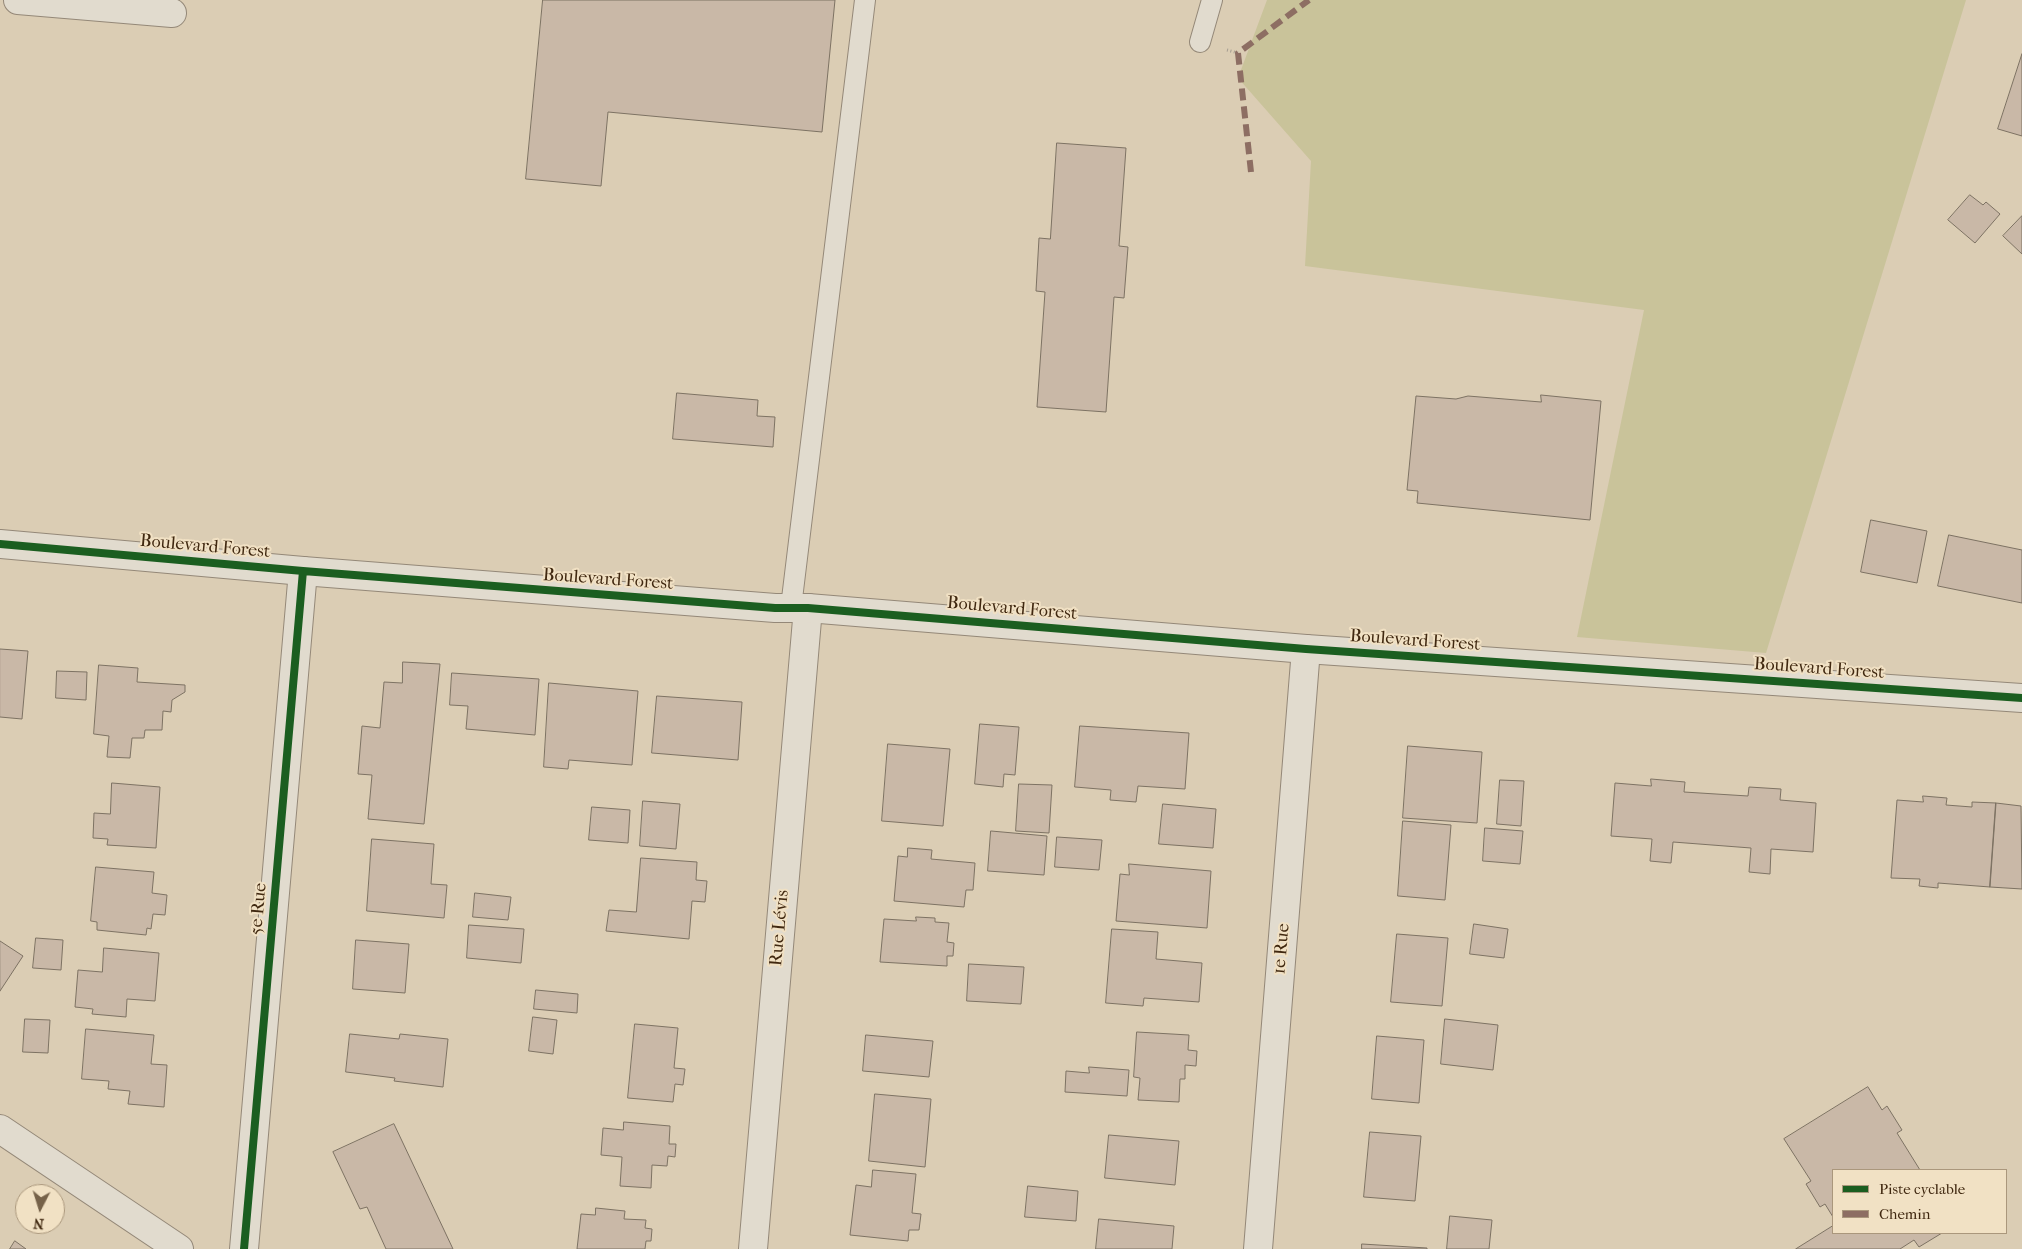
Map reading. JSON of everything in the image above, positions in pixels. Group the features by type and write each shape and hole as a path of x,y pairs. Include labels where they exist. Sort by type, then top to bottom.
{"street":[{"path":"18,0 172,13"},
{"name":"Boulevard Forest","path":"0,544 303,571 775,608 799,608 1306,649 2022,698"},
{"name":"5e Rue","path":"244,1249 303,571"},
{"name":"Rue Lévis","path":"753,1249 799,608"},
{"name":"1e Rue","path":"1258,1249 1306,649"},
{"path":"0,1130 179,1249"}],"lane":[{"path":"799,608 865,0"},
{"path":"1200,42 1212,0"}],"shaded area":[{"path":"1267,0 1966,0 1766,653 1577,637 1644,310 1305,266 1311,161 1238,78"}],"building":[{"path":"543,0 835,0 822,132 608,112 601,186 526,179"},
{"path":"2022,54 2022,136 1998,129"},
{"path":"1057,143 1126,148 1119,246 1128,247 1124,298 1114,297 1106,412 1037,407 1045,292 1036,291 1039,238 1050,239"},
{"path":"1970,195 1983,205 1986,202 2000,214 1975,243 1948,220"},
{"path":"2022,216 2022,254 2003,236"},
{"path":"677,393 758,400 757,416 775,417 773,447 673,439"},
{"path":"1541,395 1601,401 1590,520 1417,503 1418,491 1407,490 1416,396 1456,399 1468,396 1541,402"},
{"path":"1871,520 1927,531 1917,583 1861,572"},
{"path":"1949,535 2022,550 2022,603 1938,586"},
{"path":"0,649 28,651 22,719 0,717"},
{"path":"403,662 440,664 424,824 368,819 372,775 358,774 362,726 380,728 384,682 402,683"},
{"path":"99,665 138,668 137,682 185,685 185,692 172,700 171,712 163,711 162,730 145,730 144,738 132,738 130,758 107,757 109,736 94,734"},
{"path":"57,671 87,672 86,700 56,698"},
{"path":"452,673 539,679 535,735 466,729 468,706 450,705"},
{"path":"549,683 638,691 632,765 569,760 568,769 544,767"},
{"path":"657,696 742,702 738,760 652,753"},
{"path":"980,724 1019,727 1015,775 1004,774 1003,787 975,784"},
{"path":"1080,726 1189,733 1185,789 1138,786 1136,802 1110,800 1111,790 1075,787"},
{"path":"888,744 950,749 943,826 882,821"},
{"path":"1408,746 1482,752 1477,823 1403,818"},
{"path":"1651,779 1685,782 1684,792 1748,796 1749,787 1781,789 1780,800 1816,803 1813,852 1771,849 1770,874 1749,872 1751,848 1673,842 1671,863 1650,861 1652,839 1611,836 1615,783 1651,786"},
{"path":"1500,780 1524,781 1521,826 1497,824"},
{"path":"112,783 160,787 156,848 107,845 108,839 93,838 94,813 110,814"},
{"path":"1019,784 1052,785 1049,833 1016,831"},
{"path":"1923,796 1947,798 1946,805 1972,807 1972,802 1996,803 1990,887 1938,883 1938,888 1919,886 1920,879 1891,878 1897,800 1923,802"},
{"path":"643,801 680,804 676,849 640,846"},
{"path":"1996,803 2021,806 2022,889 1990,887"},
{"path":"1163,804 1216,809 1213,848 1159,844"},
{"path":"592,807 630,810 628,843 589,840"},
{"path":"1403,821 1451,825 1445,900 1398,896"},
{"path":"1485,828 1523,831 1520,864 1483,861"},
{"path":"991,831 1047,836 1044,875 988,871"},
{"path":"1057,837 1102,840 1099,870 1055,867"},
{"path":"372,839 434,844 431,884 447,885 444,918 367,911"},
{"path":"908,848 932,850 931,859 975,863 973,890 966,890 964,907 894,901 898,856 907,857"},
{"path":"641,858 697,862 696,880 707,881 705,902 692,901 689,939 606,931 609,910 636,912"},
{"path":"1129,864 1211,871 1207,928 1116,921 1120,874 1129,875"},
{"path":"96,867 154,872 152,893 167,895 165,915 153,914 151,929 147,928 146,935 97,930 97,922 91,921"},
{"path":"475,893 511,897 508,920 473,917"},
{"path":"916,917 935,918 935,922 949,923 947,942 954,943 953,956 947,956 947,966 880,962 884,919 916,921"},
{"path":"1474,924 1508,929 1504,958 1470,954"},
{"path":"469,925 524,929 521,963 467,958"},
{"path":"1112,929 1158,932 1156,959 1202,963 1199,1002 1144,998 1143,1006 1106,1003"},
{"path":"1397,934 1448,938 1442,1006 1391,1002"},
{"path":"36,938 63,940 61,970 33,968"},
{"path":"356,940 409,944 405,993 353,989"},
{"path":"0,941 23,956 0,991"},
{"path":"104,948 159,953 155,1001 127,999 126,1017 92,1014 93,1009 75,1007 78,970 102,972"},
{"path":"969,964 1024,967 1021,1004 967,1001"},
{"path":"536,990 578,994 577,1013 534,1009"},
{"path":"533,1017 557,1020 553,1054 529,1051"},
{"path":"25,1019 50,1020 48,1053 23,1052"},
{"path":"1445,1019 1498,1025 1493,1070 1441,1064"},
{"path":"635,1024 678,1028 674,1068 685,1069 683,1085 675,1084 673,1102 628,1098"},
{"path":"86,1029 154,1035 151,1064 167,1065 164,1107 128,1104 130,1091 108,1089 109,1081 82,1079"},
{"path":"1137,1032 1189,1035 1188,1050 1197,1051 1196,1066 1185,1065 1185,1079 1180,1079 1179,1102 1138,1100 1140,1078 1134,1077"},
{"path":"350,1034 399,1039 400,1034 448,1039 443,1087 394,1081 395,1078 346,1072"},
{"path":"866,1035 933,1041 929,1077 863,1071"},
{"path":"1377,1036 1424,1040 1419,1103 1372,1099"},
{"path":"1089,1067 1129,1070 1127,1096 1065,1092 1066,1071 1089,1073"},
{"path":"1868,1087 1882,1110 1887,1106 1902,1130 1897,1133 1919,1169 1832,1169 1832,1215 1825,1204 1820,1207 1806,1184 1811,1181 1784,1139"},
{"path":"875,1094 931,1099 925,1167 869,1161"},
{"path":"624,1122 670,1126 669,1144 676,1144 675,1157 668,1156 667,1166 652,1165 651,1188 620,1186 622,1157 601,1155 603,1128 623,1130"},
{"path":"394,1124 453,1249 386,1249 367,1207 360,1209 333,1152"},
{"path":"1370,1132 1421,1136 1415,1201 1364,1197"},
{"path":"1109,1135 1179,1141 1175,1185 1105,1178"},
{"path":"873,1170 916,1174 912,1213 921,1214 919,1230 909,1230 908,1241 850,1235 856,1185 871,1187"},
{"path":"1028,1186 1078,1191 1076,1221 1025,1217"},
{"path":"596,1208 625,1211 624,1219 646,1220 645,1228 652,1229 651,1241 646,1241 645,1249 577,1249 581,1214 595,1215"},
{"path":"1450,1216 1492,1220 1489,1249 1447,1249"},
{"path":"1099,1219 1174,1226 1172,1249 1096,1249"},
{"path":"1832,1227 1832,1234 1940,1234 1919,1247 1914,1240 1900,1249 1796,1249"},
{"path":"15,1241 26,1249 10,1249"},
{"path":"1362,1244 1427,1248 1427,1249 1362,1249"}],"marked path":[{"path":"1251,172 1238,53 1309,0"}],"cycle path":[{"path":"0,544 303,571 775,608 808,608 1306,649 2022,698"},
{"path":"244,1249 303,571"}]}
